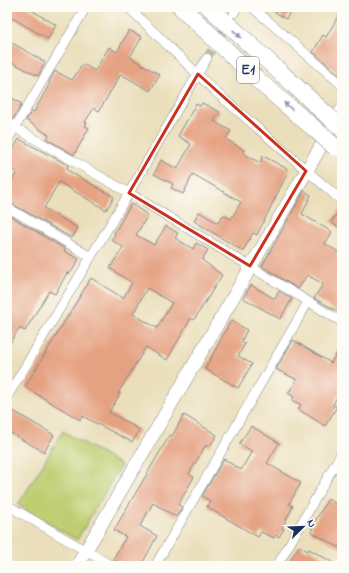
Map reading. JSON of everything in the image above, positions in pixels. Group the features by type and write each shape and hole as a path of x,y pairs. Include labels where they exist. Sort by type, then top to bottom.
{"highway":[{"name":"E1","path":"181,7 260,82 339,150"},
{"name":"E1","path":"209,7 335,113 342,128"}],"street":[{"path":"7,141 11,126 86,7"},
{"path":"128,7 198,74 306,171 342,201"},
{"path":"252,7 342,85"},
{"path":"7,397 129,193 207,58"},
{"path":"77,566 306,171 335,113"},
{"path":"11,126 129,193 342,322"},
{"path":"7,207 91,257"},
{"path":"155,566 308,302"},
{"path":"276,566 342,452"},
{"path":"7,505 112,566"}],"highlighted area":[{"path":"198,74 306,171 250,266 129,193"}],"green space":[{"path":"63,431 121,465 77,540 18,505"}],"building":[{"path":"7,7 26,7 56,25 48,39 7,15"},
{"path":"267,7 293,7 286,19"},
{"path":"342,10 342,77 313,52 323,35 326,37"},
{"path":"129,30 142,37 130,57 160,75 150,91 121,74 99,111 94,108 85,122 87,123 85,126 89,128 74,155 47,139 49,135 26,120 32,111 34,112 55,71 72,80 83,64 95,71 109,47 117,52"},
{"path":"7,40 45,62 38,76 7,60"},
{"path":"7,95 22,104 13,119 7,117"},
{"path":"202,103 220,112 214,121 231,131 226,139 244,150 243,153 260,163 263,156 289,170 257,235 253,233 243,251 194,221 199,212 218,223 223,215 231,219 241,202 193,174 183,194 171,188 173,184 154,174 161,160 177,169 191,144 178,136 196,104 200,106"},
{"path":"19,139 68,165 67,170 114,197 106,210 59,182 44,208 78,228 72,238 7,201 7,189 17,172 7,167 7,159"},
{"path":"304,191 311,195 302,214 332,232 325,244 342,254 342,301 337,311 314,298 323,284 307,275 298,289 262,266"},
{"path":"131,204 148,215 136,235 154,245 166,226 178,233 175,238 193,249 196,243 208,250 202,260 222,275 194,320 191,318 167,360 146,347 118,393 120,394 109,412 140,430 132,442 82,416 80,420 25,387 91,278 123,298 132,283 110,268 123,247 111,240 115,234 114,233","holes":["147,288 172,303 157,328 133,314"]},
{"path":"342,207 342,230 331,222"},
{"path":"7,214 79,259 72,271 69,274 67,273 55,294 49,291 25,331 19,328 7,348"},
{"path":"251,285 275,299 279,291 292,299 280,319 243,298"},
{"path":"231,320 247,330 241,342 245,344 238,356 252,364 238,388 205,369"},
{"path":"293,340 331,363 342,344 342,387 333,405 337,407 325,426 298,409 301,405 292,400 294,397 288,393 297,380 276,369"},
{"path":"10,409 54,435 44,452 7,431 7,414"},
{"path":"184,415 217,435 210,446 205,446 189,474 194,477 178,505 182,507 176,517 153,503 140,526 157,536 141,566 126,566 113,559 126,537 114,530 170,435 172,436"},
{"path":"251,426 279,443 267,463 301,483 289,504 293,506 282,528 284,529 279,537 276,535 274,538 261,532 258,537 212,510 207,506 210,501 202,496 224,459 241,470 252,451 239,444"},
{"path":"328,499 342,508 342,549 311,532 313,529 311,528"},
{"path":"299,546 308,551 309,549 339,566 301,566 290,560"}],"tunnel":[{"path":"207,58 229,21"}]}
